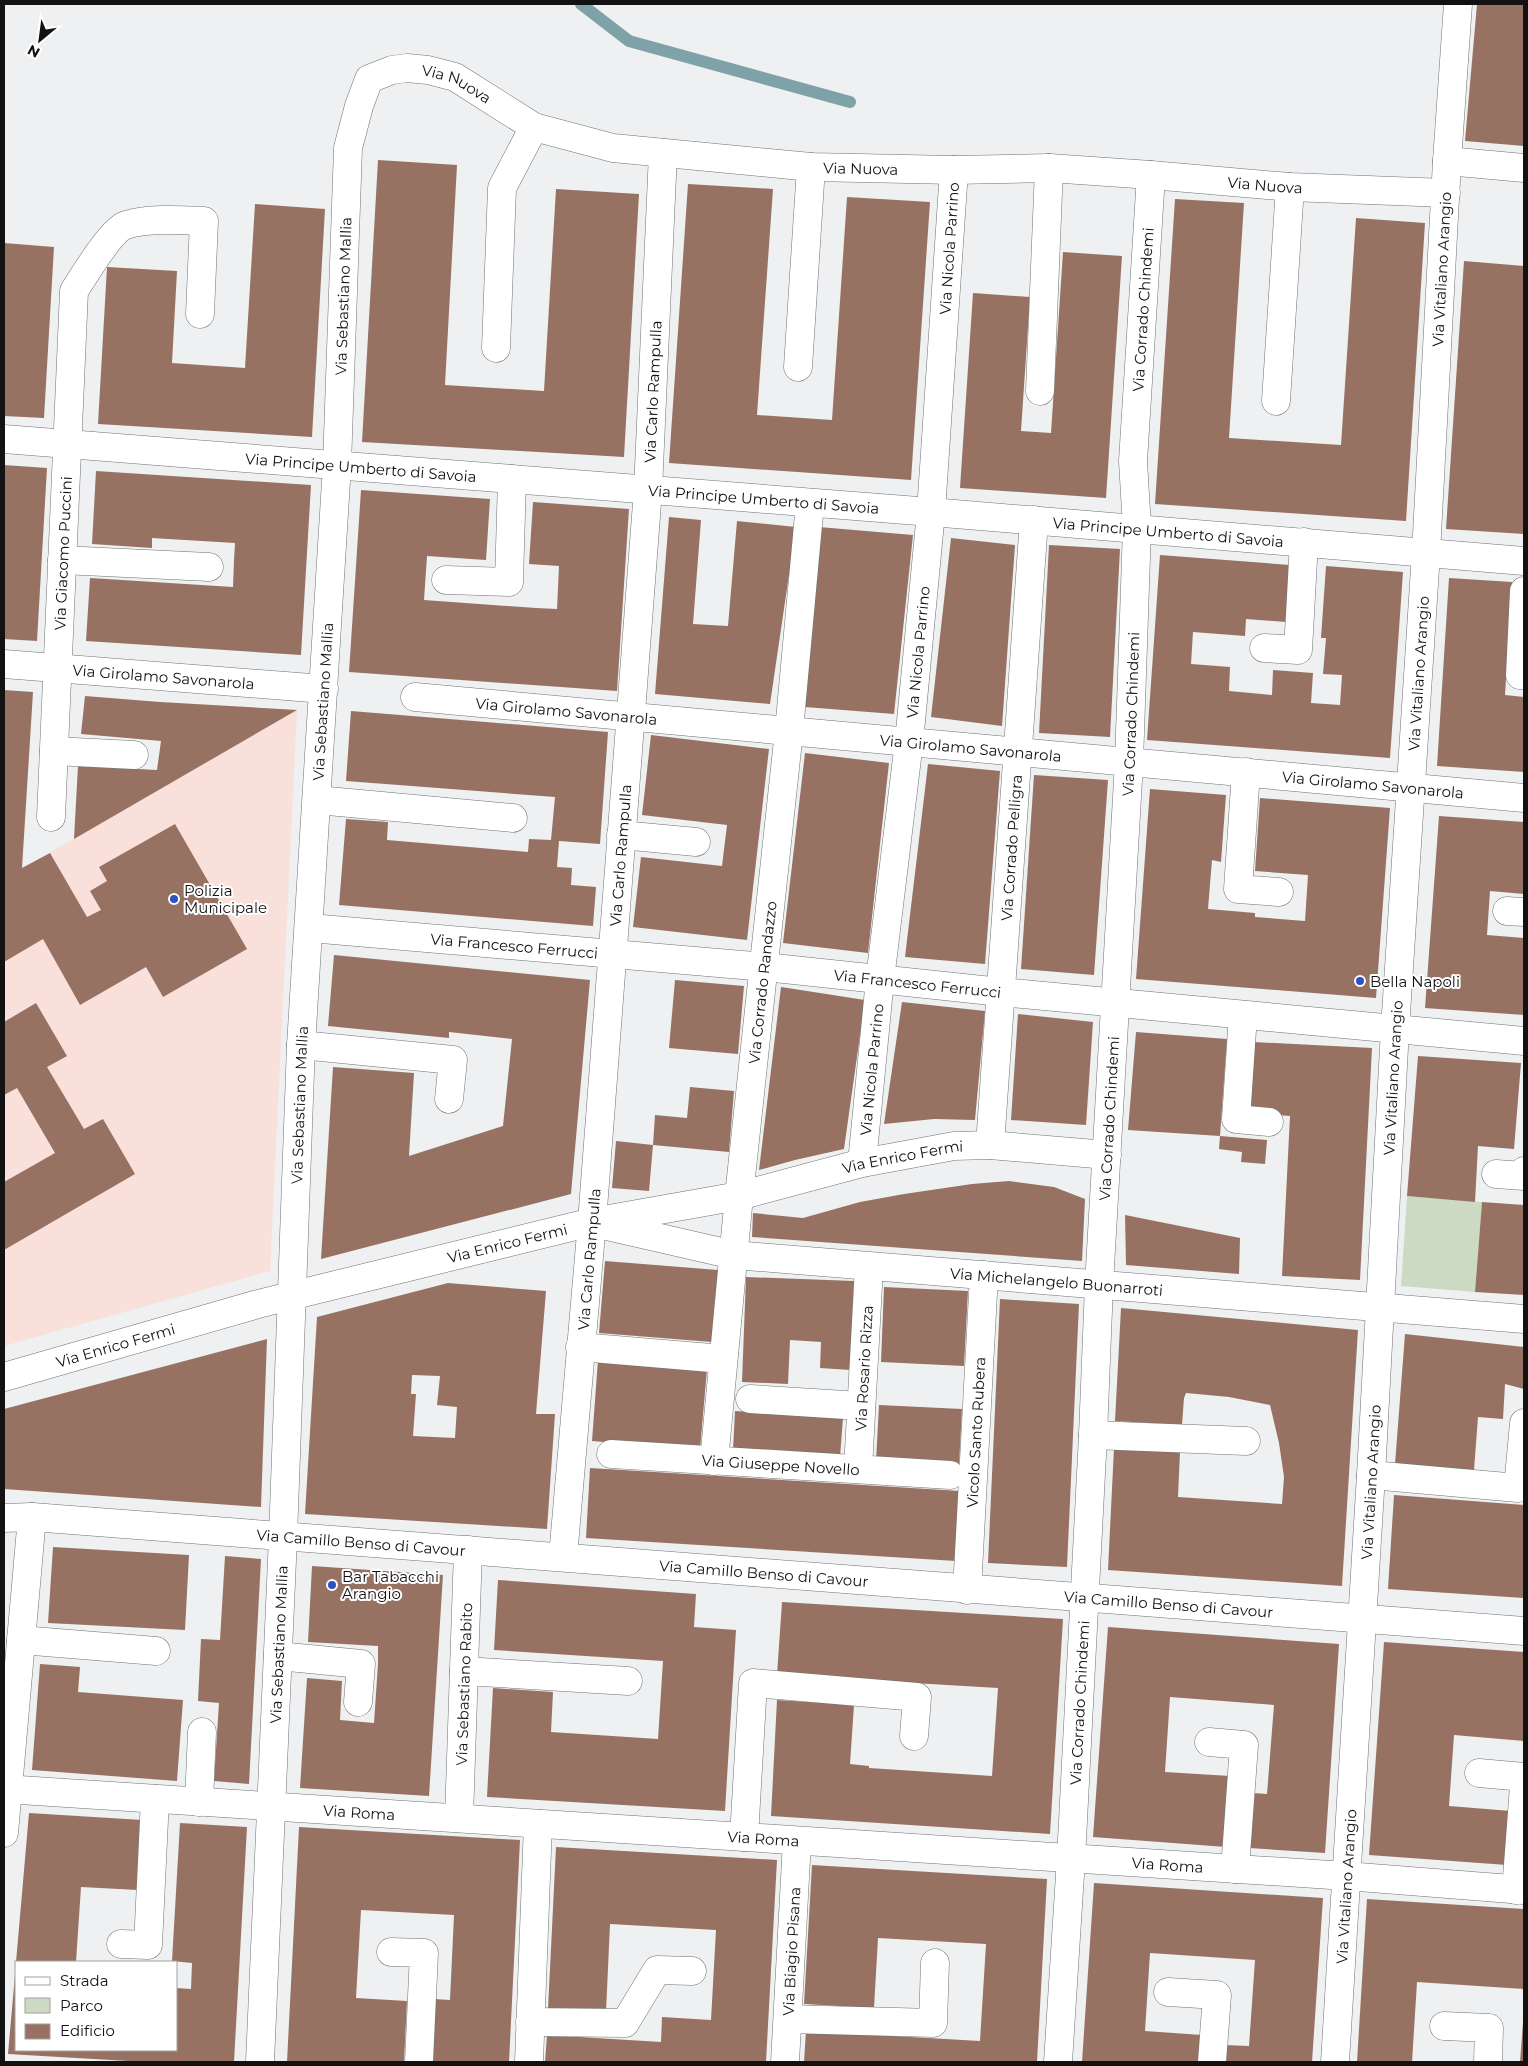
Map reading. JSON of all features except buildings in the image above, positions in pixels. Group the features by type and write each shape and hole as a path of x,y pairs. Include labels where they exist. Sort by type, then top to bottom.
{"street":[{"name":"Via Vitaliano Arangio","path":"1335,2062 1371,1475 1395,1029 1426,553 1447,161 1458,4"},
{"name":"Via Nuova","path":"348,148 359,106 370,80 392,70 407,68 428,70 455,77 534,127 613,148 811,167 954,170 1049,168 1290,187 1446,193"},
{"path":"496,348 502,188 534,127"},
{"name":"Via Sebastiano Mallia","path":"260,2062 283,1537 301,1045 310,928 337,465 348,148"},
{"name":"Via Carlo Rampulla","path":"562,1557 592,1222 648,490 663,153"},
{"path":"1447,161 1524,168"},
{"path":"798,367 811,167"},
{"path":"1040,391 1049,168"},
{"name":"Via Nicola Parrino","path":"862,1163 880,979 909,742 930,512 954,170"},
{"name":"Via Corrado Chindemi","path":"1058,2062 1071,1859 1099,1285 1129,762 1137,528 1133,461 1151,175"},
{"path":"1276,401 1290,187"},
{"name":"Via Giacomo Puccini","path":"51,817 74,291 97,254 125,225 168,220 204,221 200,314"},
{"name":"Via Principe Umberto di Savoia","path":"4,439 1137,528 1524,561"},
{"path":"446,580 509,582 512,479"},
{"name":"Via Corrado Randazzo","path":"714,1461 739,1196 789,731 810,503"},
{"name":"Via Corrado Pelligra","path":"990,1145 1034,520"},
{"path":"1264,648 1298,650 1304,542"},
{"path":"62,560 208,567"},
{"path":"1524,591 1520,675 1524,675"},
{"name":"Via Girolamo Savonarola","path":"4,664 324,689"},
{"name":"Via Girolamo Savonarola","path":"415,697 1524,798"},
{"path":"54,751 134,755"},
{"path":"1246,772 1238,889 1279,892"},
{"path":"317,800 513,818"},
{"path":"621,835 696,842"},
{"name":"Via Francesco Ferrucci","path":"310,928 765,967 1001,992 1524,1041"},
{"path":"1243,1015 1236,1120 1270,1122"},
{"path":"301,1045 452,1060 449,1099"},
{"name":"Via Enrico Fermi","path":"4,1377 292,1296 592,1222 739,1196 862,1163 954,1146 990,1145 1107,1155"},
{"path":"1496,1174 1524,1176 1524,1171"},
{"name":"Via Michelangelo Buonarroti","path":"592,1222 734,1254 1524,1318"},
{"name":"Via Rosario Rizza","path":"858,1469 869,1266"},
{"name":"Vicolo Santo Rubera","path":"967,1590 984,1275"},
{"path":"580,1347 723,1359"},
{"path":"750,1399 861,1406"},
{"path":"1371,1475 1518,1488 1524,1423"},
{"path":"1093,1435 1246,1441"},
{"name":"Via Giuseppe Novello","path":"611,1454 950,1476"},
{"path":"4,1833 6,1789 32,1517"},
{"name":"Via Camillo Benso di Cavour","path":"4,1518 32,1517 967,1590 1524,1630"},
{"name":"Via Sebastiano Rabito","path":"459,1818 468,1550"},
{"path":"21,1640 156,1651"},
{"path":"278,1656 361,1664 358,1702"},
{"path":"464,1671 628,1681"},
{"path":"744,1837 753,1683 917,1697 914,1736"},
{"path":"199,1802 202,1732"},
{"path":"1209,1742 1244,1745 1235,1869"},
{"path":"1479,1773 1524,1777"},
{"path":"1520,1890 1524,1786"},
{"name":"Via Roma","path":"6,1789 1346,1876 1520,1890"},
{"path":"121,1944 148,1946 155,1799"},
{"path":"529,2062 538,1824"},
{"name":"Via Biagio Pisana","path":"785,2062 797,1841"},
{"path":"391,1952 424,1953 419,2062"},
{"path":"788,2019 933,2024 935,1963"},
{"path":"530,2022 625,2023 657,1970 692,1971"},
{"path":"1168,1992 1217,1995 1212,2062"},
{"path":"1444,2026 1489,2028 1488,2062"}],"shaded area":[{"path":"297,710 270,1271 4,1346 4,879"}],"green space":[{"path":"1407,1196 1482,1202 1475,1292 1401,1286"}],"waterway":[{"path":"581,4 629,41 850,102"}],"place":[{"name":"Polizia Municipale","path":"174,899"},
{"name":"Bella Napoli","path":"1360,981"},
{"name":"Bar Tabacchi Arangio","path":"332,1585"}]}
